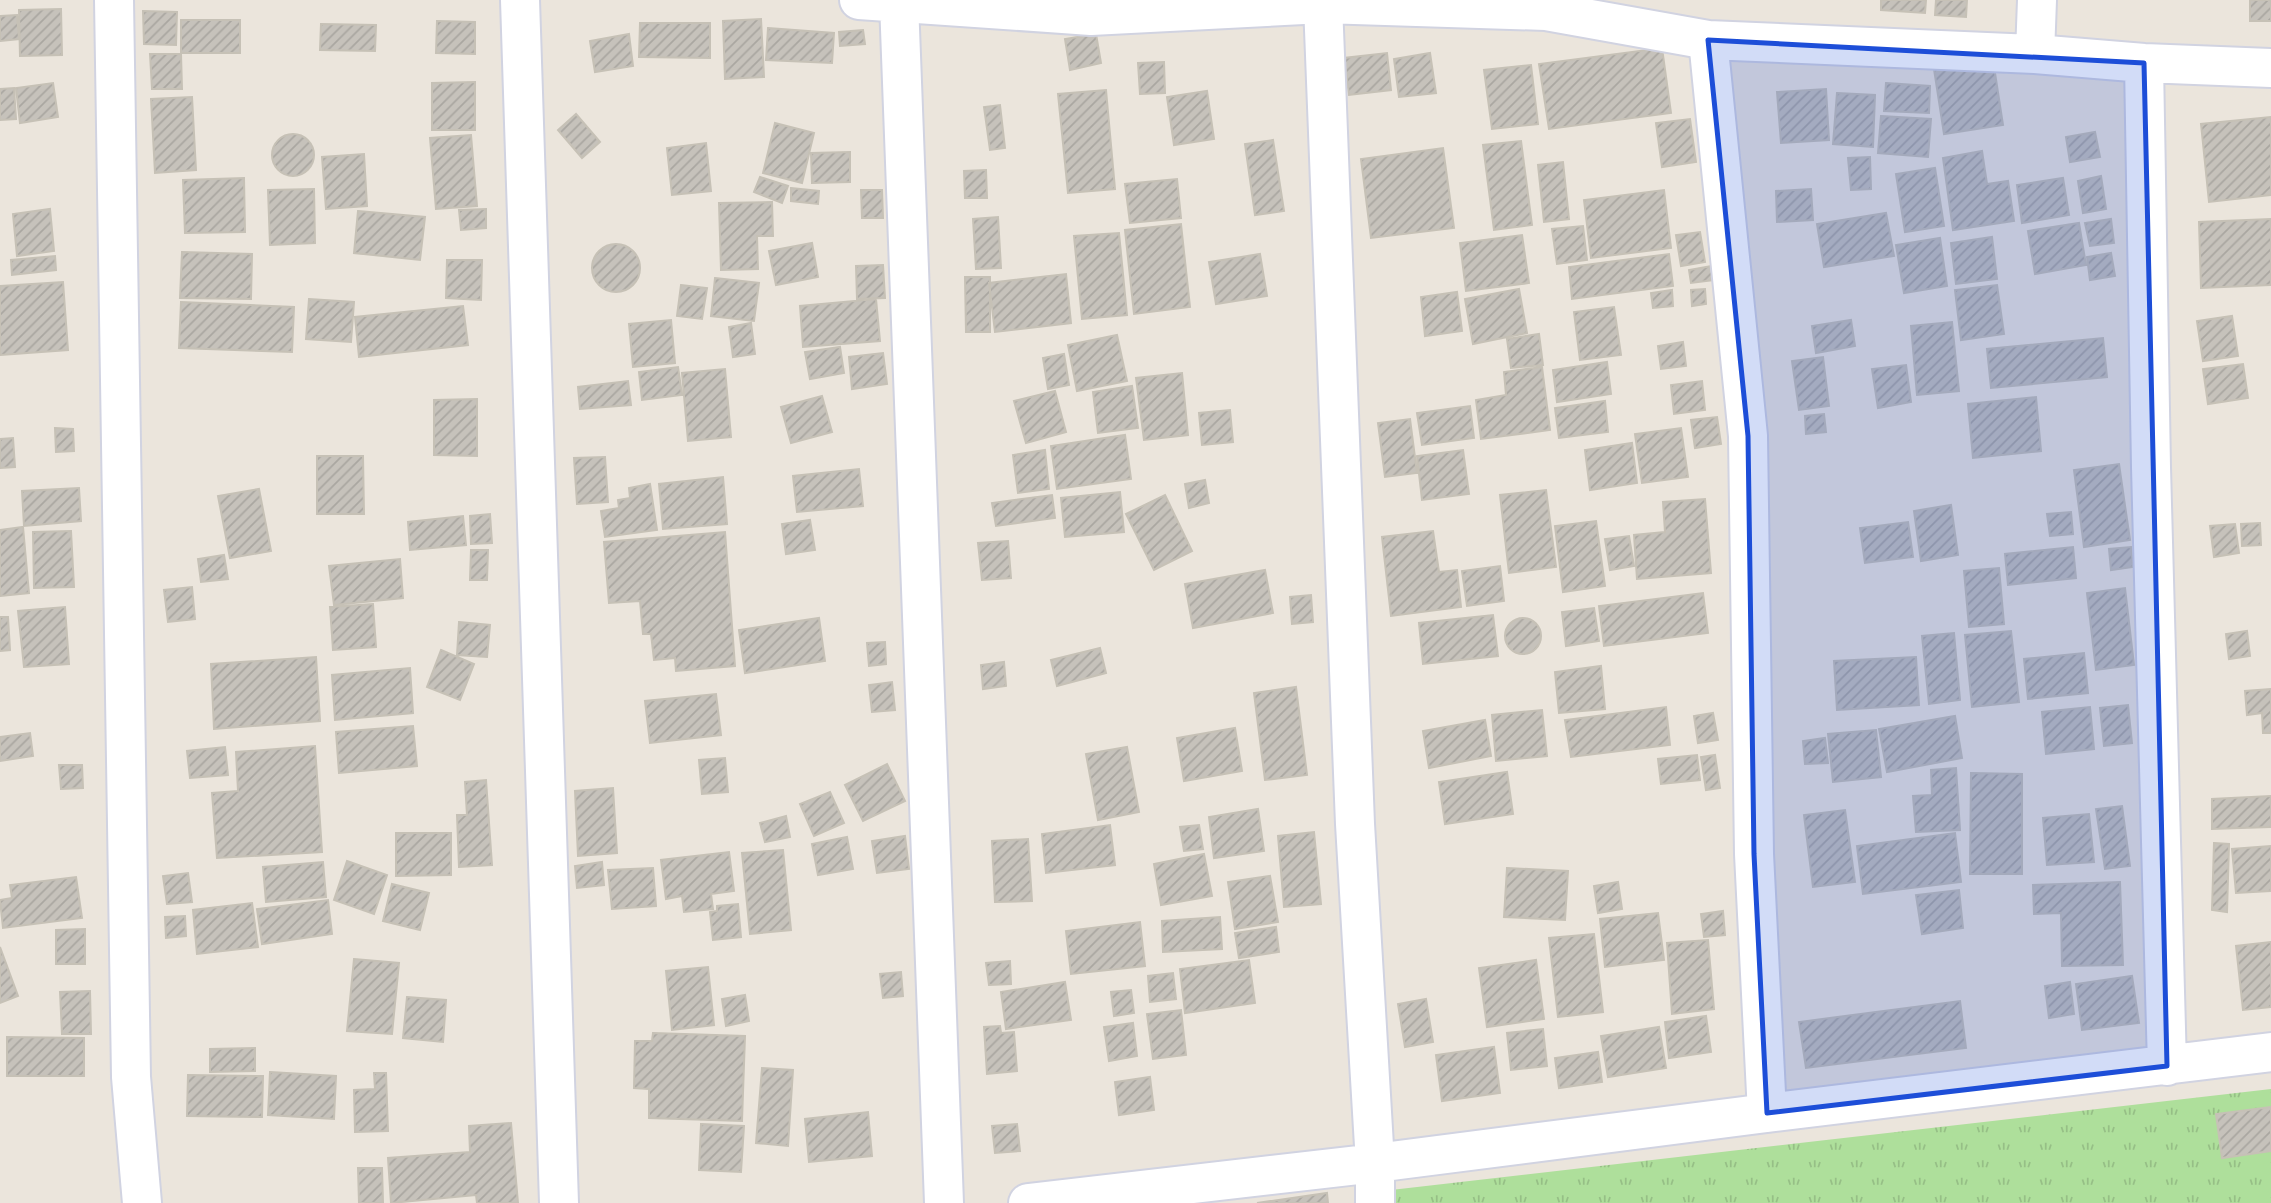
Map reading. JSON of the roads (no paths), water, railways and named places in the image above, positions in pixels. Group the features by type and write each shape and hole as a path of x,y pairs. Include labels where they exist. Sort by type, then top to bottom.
{"street":[{"path":"114,0 131,1063 142,1203"},
{"path":"520,0 559,1203"},
{"path":"859,0 1091,8 1323,4 1547,5 1708,40 2035,54 2144,63 2271,68"},
{"path":"2035,54 2037,0"},
{"path":"899,2 944,1203"},
{"path":"1323,4 1354,824 1376,1203"},
{"path":"1708,40 1748,436 1754,854 1768,1113"},
{"path":"2144,63 2167,1066"},
{"path":"1028,1203 1090,1200 2271,1052"}]}
